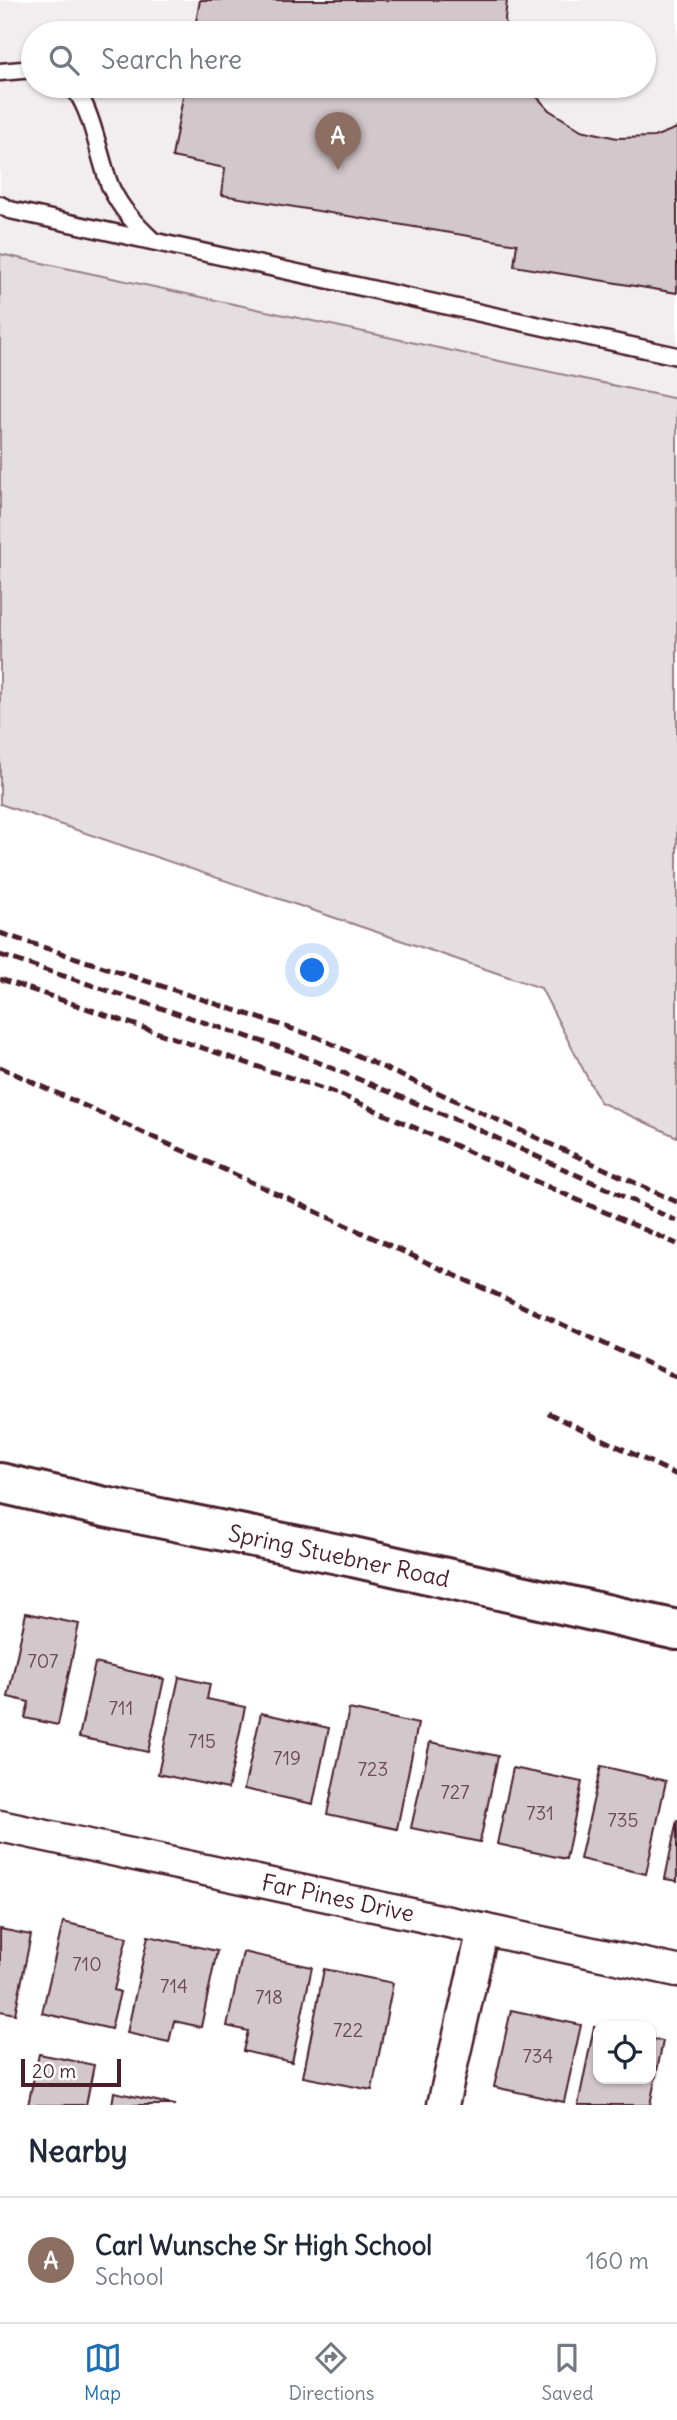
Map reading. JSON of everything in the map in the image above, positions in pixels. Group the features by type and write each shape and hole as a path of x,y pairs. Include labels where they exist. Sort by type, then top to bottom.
{"main road":[{"name":"Spring Stuebner Road","path":"0,1483 353,1557 677,1630"}],"street":[{"name":"Far Pines Drive","path":"0,1826 677,1971"},
{"path":"443,2105 483,1929"}],"lane":[{"path":"0,72 21,70"},
{"path":"80,98 90,120 111,187 128,218 154,242"},
{"path":"0,205 10,210 677,356"}],"shaded area":[{"path":"0,0 677,0 677,399 0,254"},
{"path":"0,254 677,399 677,1137 600,1102 541,988 0,804"}],"building":[{"path":"200,0 507,0 505,21 196,21"},
{"path":"183,98 538,98 549,110 581,130 617,138 654,137 677,128 677,293 514,266 517,244 222,195 225,168 172,157"},
{"path":"26,1613 79,1624 58,1725 25,1718 29,1702 8,1697"},
{"path":"95,1663 164,1679 148,1752 79,1737"},
{"path":"179,1677 210,1684 207,1699 245,1707 228,1789 158,1774"},
{"path":"349,1709 418,1724 397,1829 327,1814"},
{"path":"261,1713 329,1728 313,1804 244,1789"},
{"path":"430,1742 498,1756 480,1842 411,1828"},
{"path":"601,1766 666,1781 646,1874 580,1859"},
{"path":"513,1768 582,1782 566,1859 497,1844"},
{"path":"677,1820 677,1881 665,1879"},
{"path":"63,1922 127,1937 114,1990 120,1992 111,2029 42,2013"},
{"path":"0,1929 31,1935 15,2014 0,2011"},
{"path":"148,1936 217,1951 201,2027 174,2021 169,2042 127,2033"},
{"path":"243,1952 312,1967 292,2062 243,2051 248,2031 227,2026"},
{"path":"324,1969 393,1983 372,2090 303,2077"},
{"path":"511,2010 581,2025 564,2102 494,2087"},
{"path":"593,2032 593,2084 654,2084 650,2105 578,2105"},
{"path":"656,2040 663,2041 656,2075"},
{"path":"39,2054 94,2065 86,2105 28,2105"},
{"path":"114,2092 175,2105 112,2105"}],"railway":[{"path":"0,933 317,1037 677,1202"},
{"path":"0,955 291,1051 466,1124 677,1221"},
{"path":"0,979 341,1095 677,1244"},
{"path":"0,1067 677,1377"},
{"path":"548,1413 677,1475"}],"place":[{"name":"Carl Wunsche Sr High School","path":"338,170"}]}
